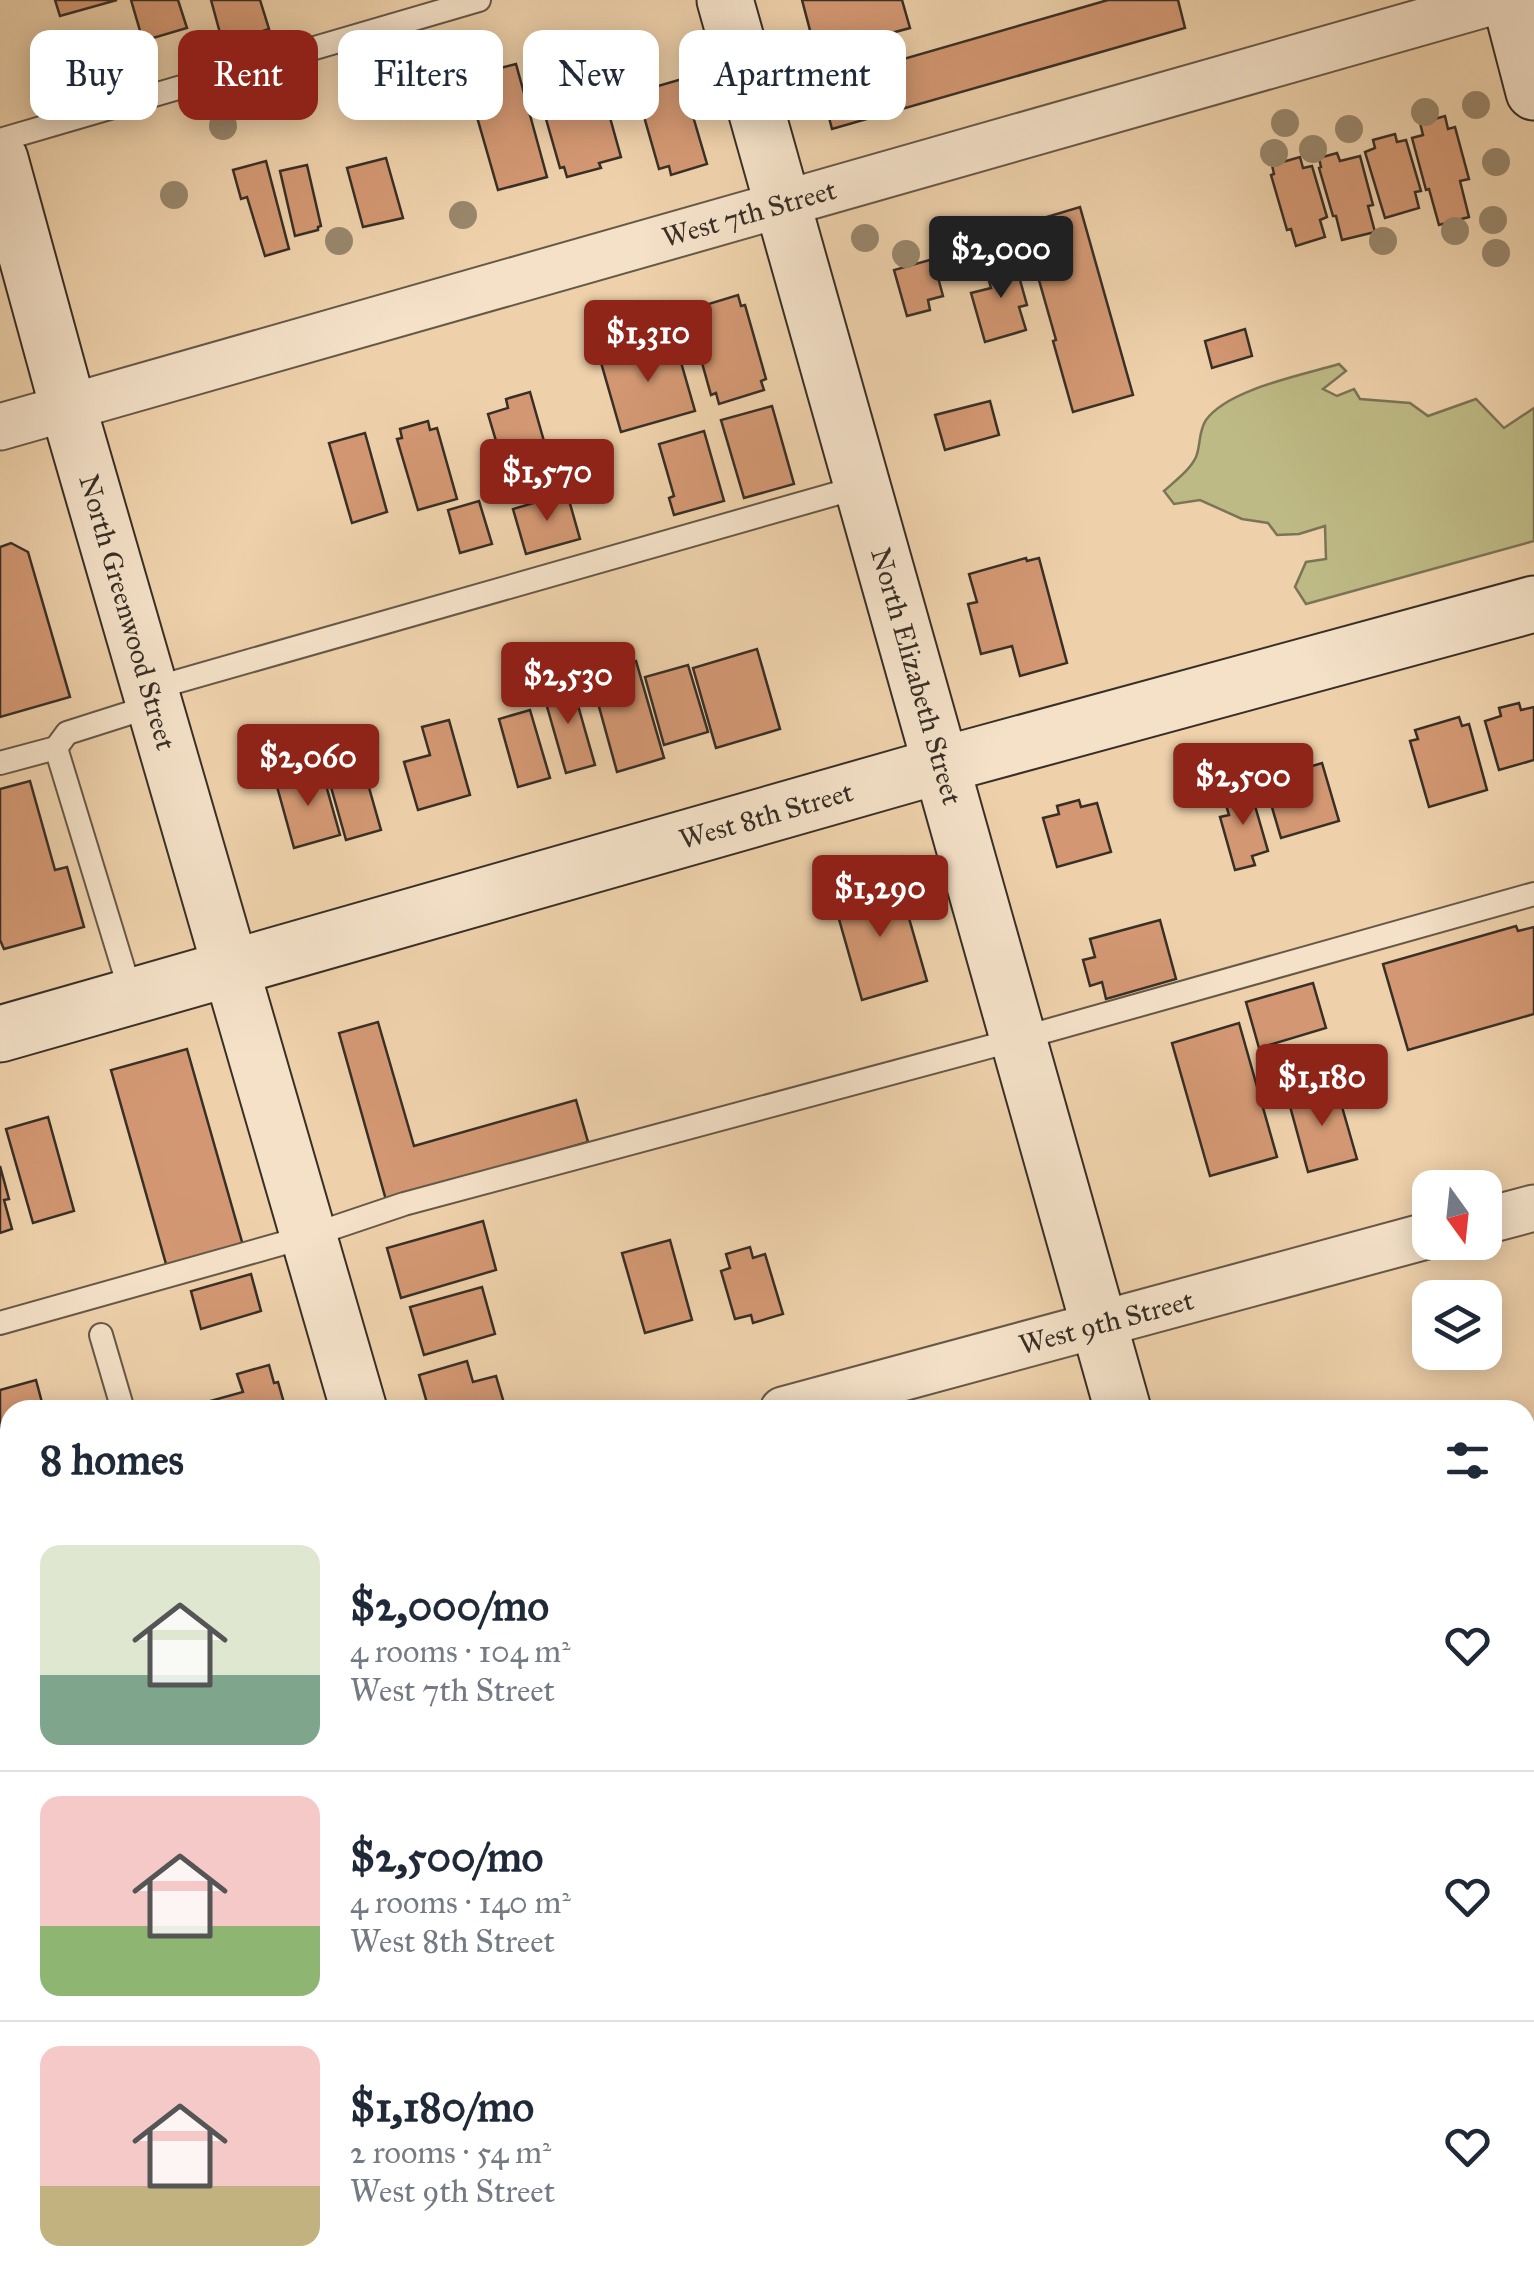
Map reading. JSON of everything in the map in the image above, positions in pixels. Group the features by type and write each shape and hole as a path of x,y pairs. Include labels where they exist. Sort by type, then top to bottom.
{"main road":[{"name":"North Elizabeth Street","path":"725,0 1120,1400"},
{"path":"1510,0 1534,92"},
{"name":"North Greenwood Street","path":"0,158 68,407 356,1400"},
{"name":"West 8th Street","path":"0,1034 942,765 1534,604"}],"street":[{"name":"West 7th Street","path":"0,427 1499,0"},
{"path":"1502,1216 1534,1208"},
{"name":"West 9th Street","path":"820,1400 1412,1240"}],"lane":[{"path":"0,140 479,0"},
{"path":"0,763 56,748 67,733 153,697 863,486"},
{"path":"56,748 132,997"},
{"path":"0,1323 309,1236 404,1204 1018,1039 1534,894"},
{"path":"101,1335 120,1400"}],"shaded area":[{"path":"1339,364 1346,371 1323,389 1337,396 1354,389 1360,399 1410,403 1428,416 1476,399 1504,428 1534,408 1534,541 1306,604 1295,587 1306,562 1326,559 1325,526 1299,534 1277,535 1268,523 1242,519 1200,500 1174,504 1164,491 1193,462 1203,425 1217,409 1267,384"}],"building":[{"path":"55,0 117,0 60,16"},
{"path":"131,0 178,0 187,28 158,37 158,30 140,30"},
{"path":"211,0 260,0 269,29 219,30"},
{"path":"802,0 902,0 910,28 902,30 810,30"},
{"path":"1108,0 1178,0 1185,28 906,108 906,58"},
{"path":"516,64 523,90 523,120 531,120 547,177 498,190 478,120 503,120 503,67"},
{"path":"679,80 679,120 694,120 707,164 671,175 669,166 659,169 645,120 659,120 659,86"},
{"path":"1445,116 1448,129 1455,127 1469,179 1460,181 1469,217 1439,225 1412,138 1423,135 1420,123"},
{"path":"546,120 611,120 621,157 599,163 601,168 567,177 564,167 560,168"},
{"path":"830,120 863,120 832,129"},
{"path":"1395,134 1397,142 1406,140 1421,191 1415,192 1419,208 1385,218 1365,152 1375,148 1373,140"},
{"path":"1337,153 1340,161 1360,156 1373,205 1368,206 1375,232 1342,240 1319,168 1319,158"},
{"path":"1300,157 1303,168 1312,166 1327,217 1320,220 1325,237 1296,246 1291,229 1287,230 1271,175 1272,165"},
{"path":"386,158 403,218 363,227 347,168"},
{"path":"266,161 289,249 265,256 247,197 241,199 233,170"},
{"path":"307,165 321,226 295,236 280,171"},
{"path":"1080,207 1133,395 1073,412 1023,224"},
{"path":"1013,255 1027,305 1019,307 1026,330 985,342 971,293 991,288 984,263"},
{"path":"933,259 943,296 928,300 930,310 907,316 894,270"},
{"path":"738,295 741,306 745,305 766,379 761,381 764,390 719,404 716,393 711,395 690,320 694,319 692,309"},
{"path":"1245,329 1252,356 1212,368 1205,341"},
{"path":"674,338 695,411 621,432 600,359"},
{"path":"530,392 555,480 531,487 527,476 500,484 489,443 496,441 488,414 508,408 506,399"},
{"path":"990,401 999,435 945,450 935,415"},
{"path":"772,406 794,484 744,498 721,420"},
{"path":"428,421 430,430 437,428 457,499 418,510 397,439 402,438 400,429"},
{"path":"704,431 724,501 674,515 669,498 674,496 659,444"},
{"path":"365,433 387,512 352,523 329,443"},
{"path":"567,493 580,539 526,554 513,509"},
{"path":"479,501 492,544 460,553 448,510"},
{"path":"11,543 28,552 70,697 0,717 0,547"},
{"path":"1039,558 1067,663 1020,676 1012,646 981,654 968,604 977,602 969,574"},
{"path":"757,649 780,729 716,748 693,668"},
{"path":"636,661 664,758 617,772 590,674"},
{"path":"688,665 708,732 664,745 645,677"},
{"path":"571,681 595,765 566,773 542,689"},
{"path":"1519,703 1521,710 1534,707 1534,760 1499,770 1485,721 1501,716 1499,708"},
{"path":"530,710 550,778 518,787 499,719"},
{"path":"1459,717 1462,726 1469,724 1487,790 1429,807 1410,741 1418,739 1415,730"},
{"path":"449,720 470,795 418,810 404,762 430,755 422,727"},
{"path":"1304,758 1306,768 1322,763 1339,821 1281,838 1264,780 1279,775 1277,766"},
{"path":"364,770 381,830 346,840 329,780"},
{"path":"322,771 340,835 294,848 276,783"},
{"path":"30,781 55,870 67,867 84,927 4,949 0,940 0,789"},
{"path":"1249,785 1268,851 1252,856 1255,865 1235,870 1220,817 1229,815 1222,792"},
{"path":"1079,800 1081,807 1097,803 1111,852 1057,867 1043,818 1059,814 1057,806"},
{"path":"898,880 927,981 862,1000 833,898"},
{"path":"1160,920 1176,979 1106,999 1102,982 1090,986 1083,960 1095,957 1090,939"},
{"path":"1516,926 1518,931 1534,927 1534,1014 1408,1050 1383,964"},
{"path":"1313,983 1326,1028 1259,1048 1246,1002"},
{"path":"378,1022 414,1146 576,1100 588,1142 386,1200 339,1033"},
{"path":"1239,1023 1277,1157 1210,1176 1172,1043"},
{"path":"187,1049 244,1249 168,1271 111,1070"},
{"path":"1336,1086 1357,1159 1308,1172 1288,1099"},
{"path":"48,1117 74,1211 33,1223 6,1129"},
{"path":"0,1166 12,1229 0,1233"},
{"path":"483,1221 496,1270 401,1298 387,1248"},
{"path":"670,1240 692,1320 645,1333 622,1253"},
{"path":"750,1247 753,1258 765,1254 783,1314 753,1323 751,1315 735,1319 721,1271 730,1268 726,1254"},
{"path":"251,1274 261,1311 201,1329 191,1291"},
{"path":"482,1287 495,1334 424,1355 410,1307"},
{"path":"467,1361 473,1382 496,1376 503,1400 426,1400 419,1375"},
{"path":"269,1365 283,1400 214,1400 243,1392 237,1374"},
{"path":"36,1380 41,1400 0,1400 0,1390"}]}
